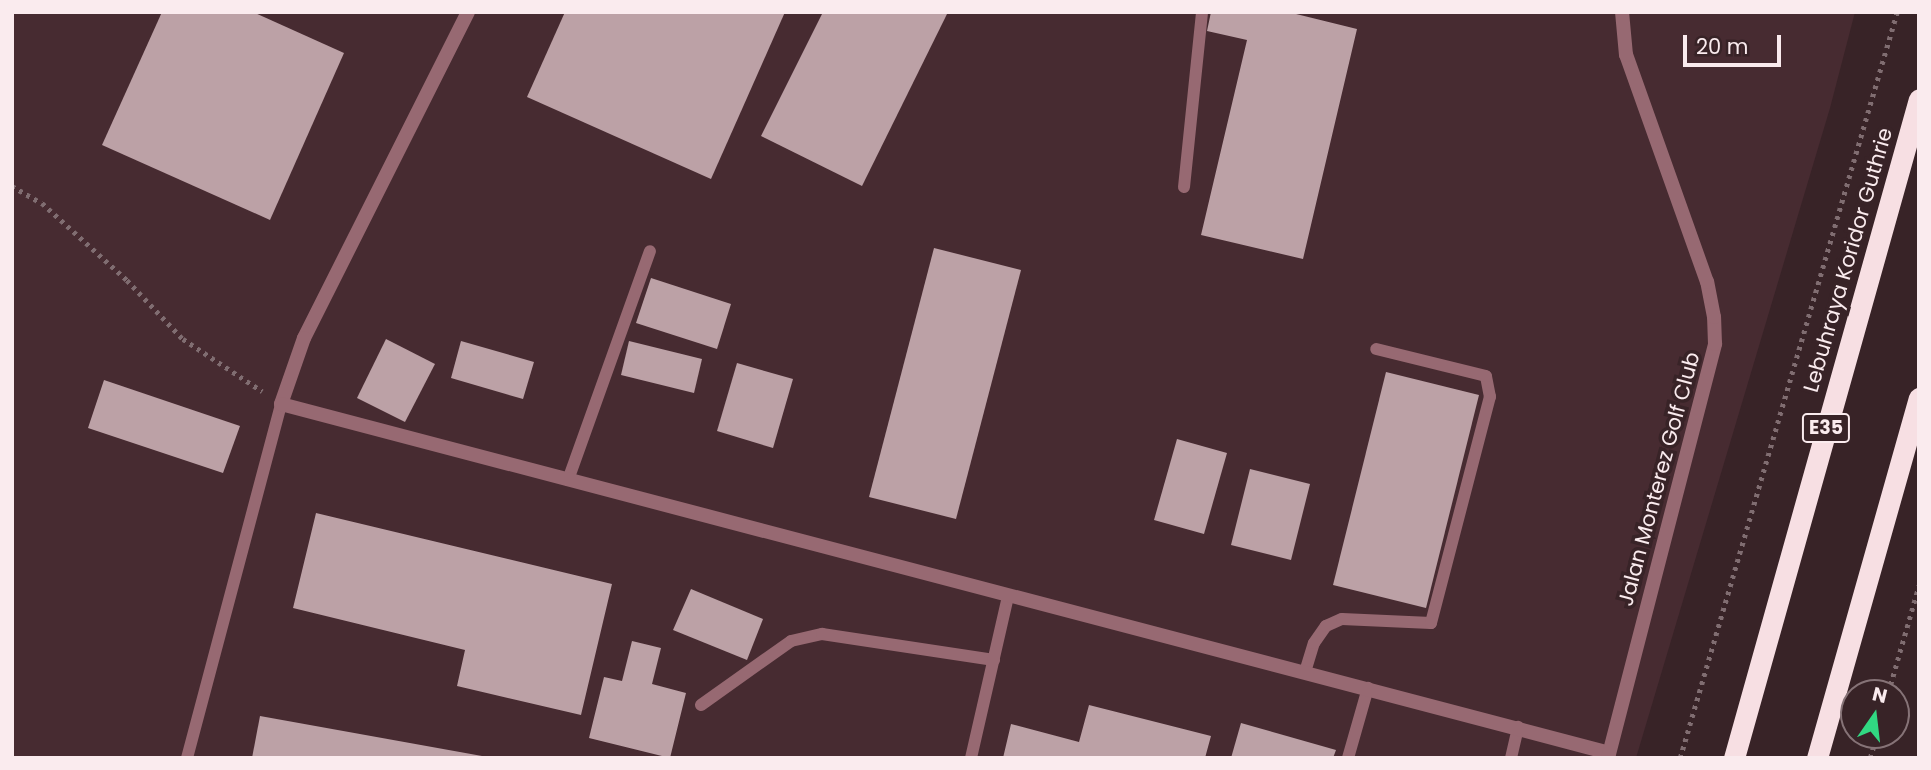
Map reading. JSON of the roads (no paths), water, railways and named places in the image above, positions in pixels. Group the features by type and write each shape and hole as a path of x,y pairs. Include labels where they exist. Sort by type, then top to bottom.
{"highway":[{"name":"Lebuhraya Koridor Guthrie","path":"1734,758 1919,99"},
{"path":"1817,758 1919,398"}],"street":[{"path":"468,12 303,338 281,404 1008,597 1518,727 1608,755"},
{"name":"Jalan Monterez Golf Club","path":"1608,755 1716,344 1707,282 1626,55 1622,12"}],"lane":[{"path":"1184,187 1202,12"},
{"path":"568,480 650,251"},
{"path":"1305,672 1314,643 1326,626 1342,619 1431,623 1490,397 1486,376 1376,349"},
{"path":"187,758 281,404"},
{"path":"971,758 1008,597"},
{"path":"701,705 791,641 822,634 994,660"},
{"path":"1348,758 1368,688"},
{"path":"1511,758 1518,727"}]}
